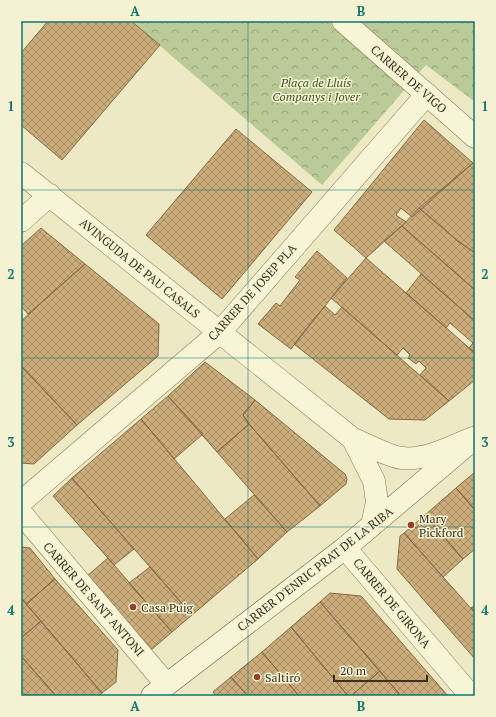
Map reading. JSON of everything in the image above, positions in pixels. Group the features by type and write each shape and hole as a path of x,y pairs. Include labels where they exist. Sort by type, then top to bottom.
{"street":[{"name":"CARRER DE VIGO","path":"343,21 475,137"},
{"name":"CARRER DE JOSEP PLA","path":"21,502 220,332 427,94"},
{"name":"AVINGUDA DE PAU CASALS","path":"21,173 353,439 402,458 418,457 436,452 475,437"},
{"path":"21,220 50,196"},
{"name":"CARRER D'ENRIC PRAT DE LA RIBA","path":"159,690 345,548 475,437"},
{"name":"AVINGUDA DE PAU CASALS","path":"353,439 374,481 377,502 372,525"},
{"name":"CARRER DE SANT ANTONI","path":"21,513 159,690"},
{"name":"CARRER DE GIRONA","path":"345,548 471,696"}],"green space":[{"name":"Plaça de Lluís Companys i Jover","path":"131,21 475,21 475,102 426,65 322,185"}],"building":[{"path":"48,21 131,21 160,45 62,160 21,125 21,53"},
{"path":"424,120 473,163 412,217 401,208 396,215 406,222 366,258 334,230"},
{"path":"236,129 312,192 222,299 146,235"},
{"path":"473,163 475,165 475,253 458,241 419,208"},
{"path":"419,208 458,241 475,253 475,290 402,226"},
{"path":"402,226 475,290 473,295 475,297 475,321 384,241"},
{"path":"41,228 85,264 28,314 21,306 21,246"},
{"path":"317,251 347,278 291,349 258,324 276,303 280,306 300,280 295,277"},
{"path":"366,258 475,353 475,380 449,401 420,375 426,368 419,361 416,364 408,358 410,355 403,348 397,355 331,298"},
{"path":"85,264 159,324 158,356 77,425 21,366 21,321"},
{"path":"421,274 475,321 475,353 469,348 473,343 450,323 446,328 406,293"},
{"path":"325,306 335,315 342,307 449,401 425,420 389,419 294,344"},
{"path":"205,362 255,400 243,415 249,424 217,452 168,396"},
{"path":"21,366 77,425 34,464 21,463"},
{"path":"168,396 203,434 174,459 141,419"},
{"path":"255,400 345,474 347,479 346,484 320,506 249,424 243,415"},
{"path":"141,419 258,559 192,615 72,478"},
{"path":"249,424 320,506 287,532 217,452"},
{"path":"475,472 475,510 456,488"},
{"path":"72,478 134,549 114,565 53,496"},
{"path":"456,488 475,510 475,549 463,559 425,515"},
{"path":"254,495 287,532 258,559 225,519"},
{"path":"425,515 463,559 443,577 404,533"},
{"path":"404,533 475,613 475,659 397,569 400,536"},
{"path":"21,547 30,548 55,579 26,604 21,598"},
{"name":"Casa Puig","path":"108,558 172,632 151,650 87,576"},
{"path":"150,567 192,615 172,632 129,583"},
{"path":"55,579 118,650 116,682 102,693 26,604"},
{"path":"330,593 361,596 448,696 401,696 320,602"},
{"path":"21,598 41,621 21,638"},
{"path":"320,602 380,671 351,696 348,696 291,627"},
{"path":"475,605 475,613 471,608"},
{"path":"41,621 102,693 98,696 56,696 21,656 21,638"},
{"path":"291,627 348,696 299,696 262,652"},
{"path":"262,652 299,696 248,696 231,677"},
{"path":"21,656 56,696 26,696 21,690"},
{"path":"380,671 401,696 351,696"},
{"path":"231,677 248,696 216,696 213,692"}],"place":[{"name":"Mary Pickford","path":"411,525"},
{"name":"Casa Puig","path":"133,607"},
{"name":"Saltiró","path":"257,677"}]}
